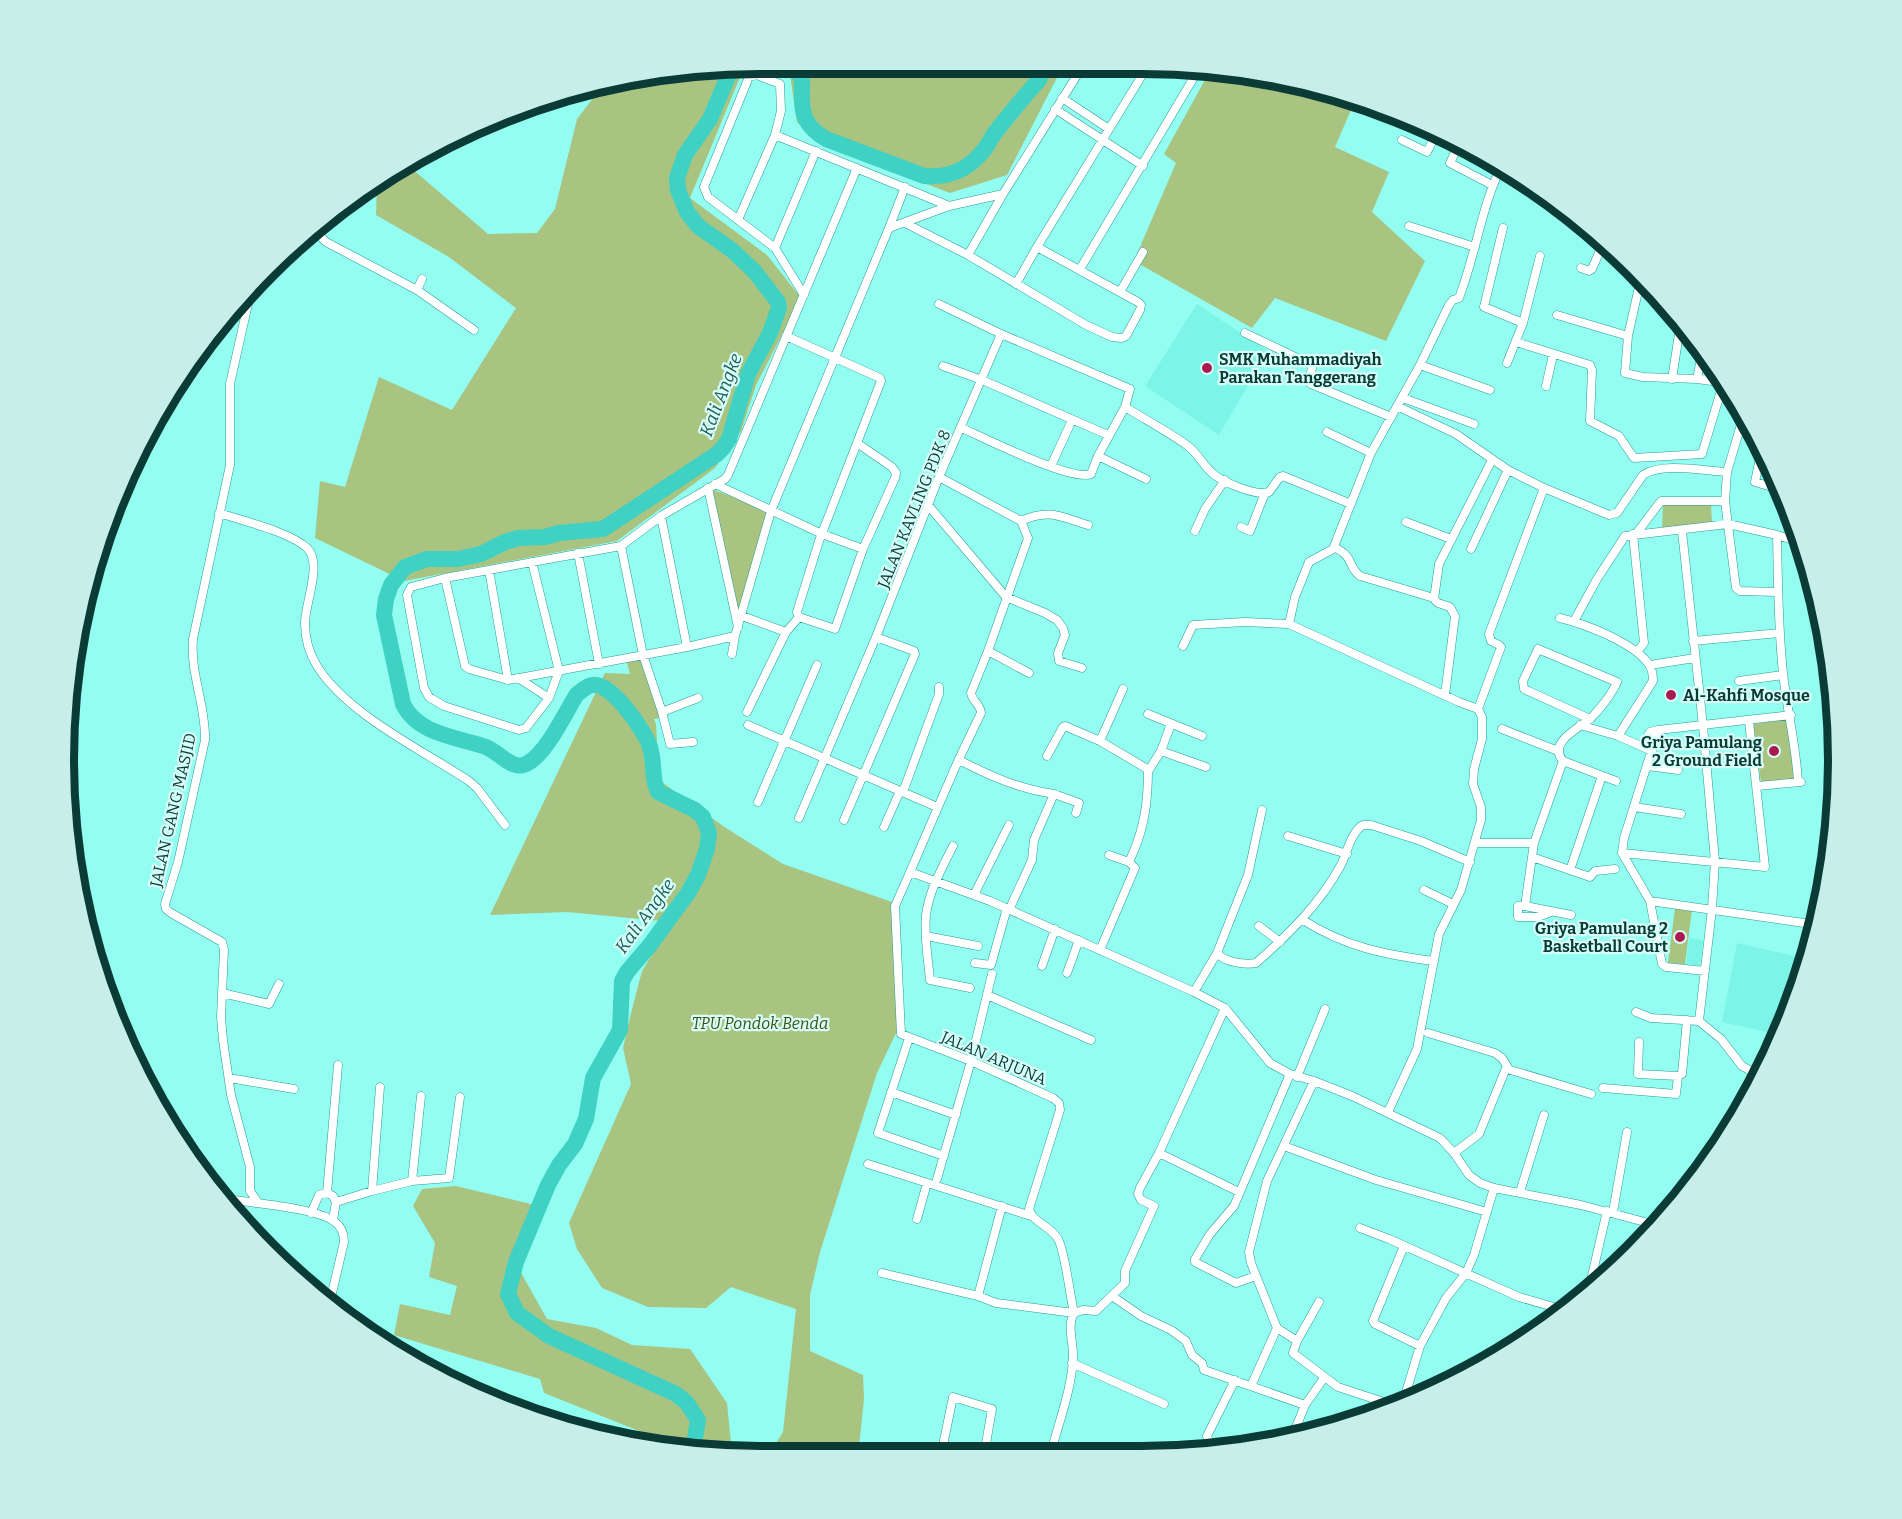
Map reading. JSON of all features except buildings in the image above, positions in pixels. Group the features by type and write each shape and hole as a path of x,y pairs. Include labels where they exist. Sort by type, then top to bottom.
{"street":[{"path":"968,255 1078,74"},
{"path":"1016,284 1143,74"},
{"path":"738,220 775,135 781,111 780,84 757,75 749,77 704,187 708,197 738,220 775,248 804,295"},
{"path":"1080,269 1195,76"},
{"path":"1062,98 1109,129"},
{"path":"1055,109 1143,166"},
{"path":"775,135 949,206"},
{"path":"1402,140 1427,152 1434,139"},
{"path":"1456,149 1450,163 1492,185"},
{"path":"775,248 816,151"},
{"path":"532,562 559,671 549,698 526,728 519,730 444,706 429,697 424,688 407,595 414,585 578,553 621,546 661,516 728,475 857,168"},
{"path":"1289,624 1295,597 1309,562 1332,551 1371,453 1420,365 1449,305 1459,298 1492,185 1499,173"},
{"path":"732,654 736,632 771,511 905,187"},
{"path":"889,228 949,206 1003,194"},
{"path":"905,223 968,255 1086,325 1117,338 1126,336 1140,310 1141,305 1138,302 1037,247"},
{"path":"1409,226 1475,247"},
{"path":"1503,228 1484,307 1523,323"},
{"path":"321,232 321,237 326,242 417,290 474,330"},
{"path":"1581,268 1588,271 1592,269 1601,249"},
{"path":"1120,292 1143,252"},
{"path":"1507,363 1523,323 1540,256"},
{"path":"417,290 422,279"},
{"path":"1639,286 1628,336 1626,374 1715,382"},
{"name":"JALAN GANG MASJID","path":"248,302 230,384 230,465 213,550 194,625 192,649 205,722 205,740 178,862 165,906 168,911 222,942 224,950 222,1029 232,1101 250,1167 250,1191 257,1202"},
{"path":"939,304 1001,334 1130,389 1125,407 1108,435 1092,472 1088,475 1051,466 962,428"},
{"path":"1557,315 1628,336"},
{"path":"1245,333 1311,365 1309,380 1311,384 1391,417"},
{"path":"1672,379 1679,333"},
{"name":"JALAN KAVLING PDK 8","path":"798,818 876,636 939,477 1001,334"},
{"path":"747,712 786,632 799,617 798,612 822,534 881,380 786,336"},
{"path":"1516,342 1590,365 1592,370 1590,421 1619,436 1634,458 1702,455 1720,393 1722,393"},
{"path":"1546,386 1553,355"},
{"path":"1697,380 1701,361"},
{"path":"1420,365 1490,390"},
{"path":"943,366 982,380 1108,435"},
{"path":"1402,398 1474,424"},
{"path":"1396,406 1456,434 1508,470 1544,488 1612,515 1617,513 1643,475 1648,472 1664,468 1727,472"},
{"path":"1125,407 1187,446 1210,472 1250,491 1269,492 1283,476 1351,504"},
{"path":"1051,466 1072,420"},
{"path":"1741,424 1727,472 1725,501 1737,589 1778,592"},
{"path":"1327,432 1371,453"},
{"path":"799,617 835,629 863,549 896,473 857,443"},
{"path":"1098,456 1146,479"},
{"path":"1434,598 1439,564 1492,460"},
{"path":"1760,460 1755,482 1772,487"},
{"path":"1471,549 1508,470"},
{"path":"939,477 1022,521 1028,534 988,651 971,693 972,698 981,708 981,713 937,807 895,906 906,1036 878,1133 944,1156"},
{"path":"1195,531 1205,509 1225,480"},
{"path":"712,486 822,534 863,549"},
{"path":"712,486 736,632"},
{"path":"1389,1112 1417,1048 1439,934 1461,890 1481,820 1481,807 1473,784 1474,769 1482,739 1482,717 1479,709 1501,647 1491,641 1489,634 1544,488"},
{"path":"1241,527 1250,531 1265,493"},
{"path":"1636,652 1644,643 1634,534 1661,501 1725,501"},
{"path":"928,505 1006,597 1057,620 1065,635 1058,653 1059,661 1082,668"},
{"path":"219,513 283,534 308,549 313,556 314,568 305,622 307,642 317,667 335,690 361,713 469,781 505,825"},
{"path":"1022,521 1040,513 1050,513 1088,525"},
{"path":"661,516 687,647"},
{"path":"1406,522 1451,539"},
{"path":"1574,621 1623,537 1728,524 1792,540"},
{"path":"1682,531 1715,861 1700,1021"},
{"path":"1757,786 1800,782 1780,633 1777,535"},
{"path":"621,546 644,655 670,744 693,742"},
{"path":"1334,547 1348,556 1354,571 1360,576 1434,598 1438,603 1453,610 1455,616 1445,695"},
{"path":"578,553 599,664"},
{"path":"489,570 508,680"},
{"path":"446,578 465,666 508,680 687,647 736,632"},
{"path":"742,616 786,632"},
{"path":"1560,618 1574,621 1621,642 1650,665 1653,681 1617,736"},
{"path":"1183,646 1193,625 1245,622 1289,624 1479,709"},
{"path":"1693,641 1780,633"},
{"path":"844,820 915,654 914,651 876,636"},
{"path":"1590,719 1524,689 1523,681 1538,649 1616,682 1590,719 1570,733 1558,751 1563,761 1616,781"},
{"path":"988,651 1029,673"},
{"path":"1650,665 1695,658"},
{"path":"758,802 817,665"},
{"path":"1739,681 1784,675"},
{"path":"518,678 549,698"},
{"path":"884,827 901,792 939,693 939,687"},
{"path":"1100,741 1124,688"},
{"path":"662,712 698,698"},
{"path":"1148,714 1202,736"},
{"path":"1641,746 1650,732 1658,730 1791,716"},
{"path":"1622,853 1765,866 1749,721"},
{"path":"1128,862 1139,840 1148,798 1148,770 1161,751 1171,724"},
{"path":"748,725 937,807"},
{"path":"1580,725 1617,736 1652,751"},
{"path":"1047,756 1064,726 1100,741 1148,770"},
{"path":"1502,729 1558,751"},
{"path":"1658,730 1624,838 1622,853 1650,901 1664,966 1705,971"},
{"path":"1161,751 1206,767"},
{"path":"959,760 994,778 1030,791 1054,794 1079,802 1076,813"},
{"path":"1525,906 1534,843 1563,761"},
{"path":"1648,766 1678,770"},
{"path":"1570,870 1602,776"},
{"path":"975,963 991,965 1008,909 1032,860 1034,840 1054,794"},
{"path":"1634,807 1681,814"},
{"path":"1194,992 1217,953 1248,875 1262,810"},
{"path":"1217,953 1219,957 1239,963 1254,964 1280,942 1303,920 1323,894 1347,854 1358,829 1366,824 1421,841 1470,862"},
{"path":"975,895 1009,825"},
{"path":"1288,836 1347,854"},
{"path":"1475,843 1534,843"},
{"path":"953,846 936,880 926,914 930,980 970,988"},
{"path":"1100,950 1134,870 1134,866 1128,862 1109,855"},
{"path":"1532,857 1590,878 1595,871 1614,869"},
{"path":"910,872 975,895 1055,929 1225,1008 1265,1059 1293,1076 1314,1081 1389,1112 1440,1138 1469,1175 1480,1183 1648,1223"},
{"path":"1424,890 1453,904"},
{"path":"1650,901 1808,924"},
{"path":"1551,912 1538,917 1518,916 1518,906 1571,915"},
{"path":"1303,920 1316,928 1364,948 1387,955 1434,961"},
{"path":"1259,926 1280,942"},
{"path":"1042,966 1055,929"},
{"path":"926,936 978,946"},
{"path":"1067,974 1079,940"},
{"path":"937,1179 971,1061 992,974"},
{"path":"222,993 268,1004 279,984"},
{"path":"987,995 1091,1040"},
{"path":"882,1273 978,1296 996,1303 1074,1313 1083,1310 1096,1311 1125,1283 1125,1271 1154,1206 1141,1200 1138,1194 1159,1154 1225,1008"},
{"path":"1256,1276 1236,1283 1195,1260 1210,1234 1234,1206 1325,1009"},
{"path":"1636,1012 1651,1018 1700,1021 1721,1039 1742,1066 1753,1072"},
{"path":"1603,1088 1675,1095 1678,1076 1682,1074 1687,1020"},
{"path":"1428,1034 1495,1053 1502,1058 1507,1069 1479,1134 1454,1153"},
{"name":"JALAN ARJUNA","path":"906,1036 971,1061 1053,1098 1059,1103 1060,1110 1029,1209 1031,1216"},
{"path":"1639,1042 1639,1074 1678,1076"},
{"path":"327,1194 339,1065"},
{"path":"1507,1069 1590,1094"},
{"path":"229,1078 294,1089"},
{"path":"1297,1341 1277,1328 1250,1258 1251,1241 1263,1192 1314,1081"},
{"path":"372,1191 380,1087"},
{"path":"891,1092 956,1115"},
{"path":"412,1181 421,1096"},
{"path":"336,1202 412,1181 447,1179 450,1176 460,1097"},
{"path":"1520,1192 1544,1115"},
{"path":"1592,1277 1610,1212 1627,1132"},
{"path":"1284,1146 1376,1180 1487,1212"},
{"path":"1159,1154 1239,1192"},
{"path":"868,1164 1031,1216 1048,1227 1059,1241 1074,1313 1070,1319 1071,1374 1053,1446"},
{"path":"917,1220 927,1183"},
{"path":"1406,1393 1420,1346 1446,1298 1466,1273 1474,1255 1494,1188"},
{"path":"311,1213 319,1195 327,1194 333,1196 336,1202 333,1220"},
{"path":"234,1200 257,1202 333,1220 342,1230 344,1242 332,1295"},
{"path":"978,1296 1002,1206"},
{"path":"1360,1228 1519,1297 1555,1307"},
{"path":"1404,1246 1373,1322 1420,1346"},
{"path":"1112,1296 1141,1316 1172,1330 1186,1341 1192,1355 1202,1364 1204,1370 1305,1406"},
{"path":"1319,1302 1297,1341 1293,1353 1338,1388 1382,1402"},
{"path":"1251,1386 1277,1328"},
{"path":"1072,1363 1164,1404"},
{"path":"1296,1427 1305,1406 1324,1378"},
{"path":"1209,1442 1207,1436 1235,1380"},
{"path":"942,1446 953,1397 992,1409 986,1446"}],"shaded area":[{"name":"SMK Muhammadiyah Parakan Tanggerang","path":"1197,304 1268,351 1219,435 1145,386"},
{"path":"1689,938 1703,940 1700,966 1686,964"},
{"path":"1737,943 1799,957 1771,1033 1722,1022"}],"green space":[{"path":"741,74 690,198 767,255 801,298 756,385 741,431 715,468 617,541 404,581 315,538 320,481 345,487 379,377 452,410 516,308 449,257 376,215 377,190 411,168 488,234 537,233 555,209 577,119 597,94 670,79"},
{"path":"790,74 1059,74 1007,175 950,193 825,145 797,122"},
{"path":"1207,77 1276,87 1354,107 1335,147 1389,172 1372,212 1425,261 1386,341 1275,298 1252,328 1134,261 1176,163 1164,154"},
{"path":"708,488 771,511 736,619"},
{"path":"1663,504 1711,505 1712,523 1662,528"},
{"name":"TPU Pondok Benda","path":"644,658 643,667 658,700 660,718 654,719 659,780 723,826 783,864 892,902 898,1029 877,1073 820,1252 810,1295 810,1351 863,1375 864,1399 859,1446 774,1446 783,1432 796,1309 731,1287 706,1308 648,1307 602,1288 577,1249 569,1223 631,1084 623,1048 632,1009 642,971 672,922 567,912 490,915 605,673 630,674 626,659"},
{"name":"Griya Pamulang 2 Ground Field","path":"1788,719 1795,779 1761,782 1753,724"},
{"name":"Griya Pamulang 2 Basketball Court","path":"1675,908 1692,910 1685,964 1668,963"},
{"path":"456,1186 535,1205 515,1262 547,1319 596,1328 632,1345 690,1349 727,1403 731,1445 654,1437 544,1393 540,1379 394,1335 400,1304 450,1315 457,1286 429,1277 435,1243 413,1206 422,1189"}],"waterway":[{"name":"Kali Angke","path":"799,74 802,83 804,114 809,125 819,135 924,176 952,173 974,161 1042,74"},
{"name":"Kali Angke","path":"694,1442 698,1420 687,1403 676,1394 549,1336 517,1313 508,1294 516,1262 548,1185 559,1165 575,1144 586,1119 593,1078 620,1030 622,981 688,893 698,875 707,849 709,833 703,817 695,810 658,792 647,740 618,699 600,686 591,685 577,694 548,743 526,764 516,765 491,749 428,729 418,722 403,704 384,615 391,585 405,567 427,559 458,559 481,554 518,538 545,537 559,533 603,529 717,454 729,439 748,374 770,333 779,308 778,302 755,272 733,251 698,226 687,212 678,190 677,178 685,155 710,119 729,75"}],"place":[{"name":"SMK Muhammadiyah Parakan Tanggerang","path":"1207,368"},
{"name":"Al-Kahfi Mosque","path":"1671,695"},
{"name":"Griya Pamulang 2 Ground Field","path":"1774,751"},
{"name":"Griya Pamulang 2 Basketball Court","path":"1680,937"}]}
